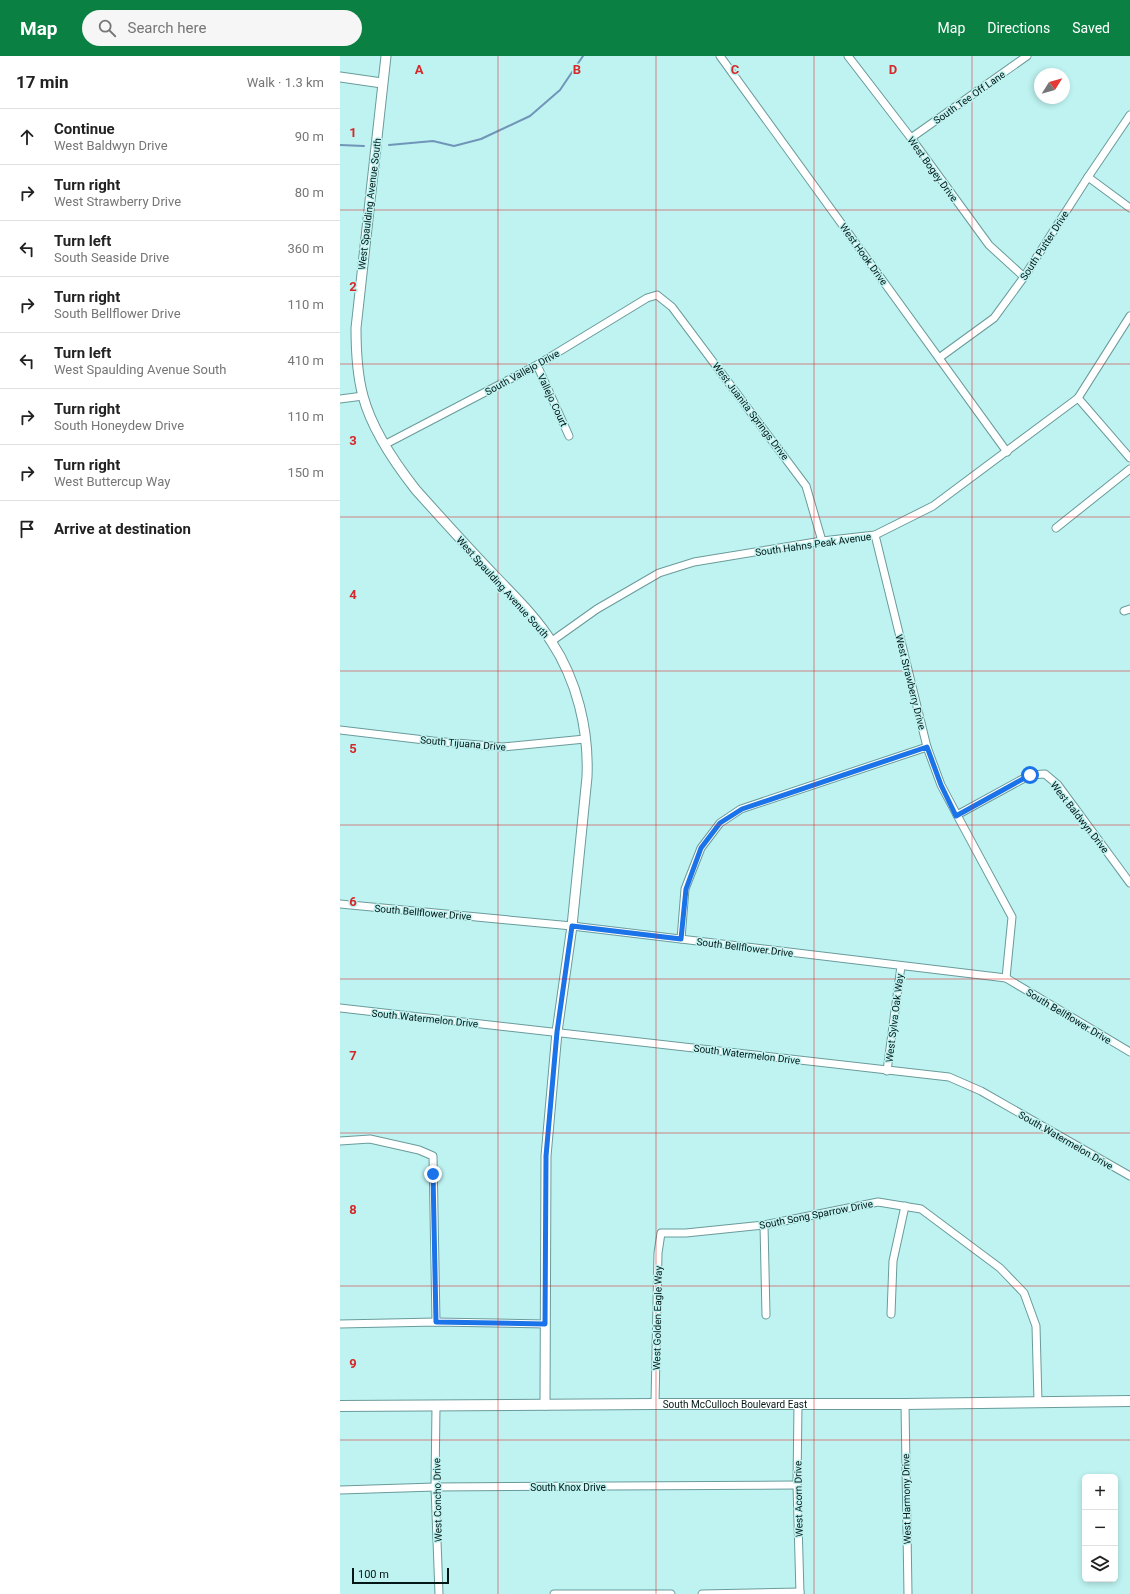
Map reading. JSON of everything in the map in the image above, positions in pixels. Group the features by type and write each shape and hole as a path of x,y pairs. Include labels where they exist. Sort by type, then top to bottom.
{"main road":[{"name":"South McCulloch Boulevard East","path":"340,1406 905,1404 1130,1401"}],"street":[{"name":"West Spaulding Avenue South","path":"386,56 356,328 357,357 363,396 384,445 398,467 416,490 532,616 552,641 576,693 588,759 572,926 557,1032 546,1156 545,1405"},
{"name":"West Hook Drive","path":"720,56 1007,452"},
{"name":"West Bogey Drive","path":"848,56 911,138 989,245 1024,277"},
{"name":"South Tee Off Lane","path":"911,138 1027,56"},
{"path":"340,78 382,83"},
{"name":"South Putter Drive","path":"939,358 994,318 1024,277 1130,115"},
{"path":"1088,177 1130,208"},
{"name":"South Vallejo Drive","path":"384,445 537,365 647,298 657,295"},
{"name":"West Juanita Springs Drive","path":"657,295 672,307 806,486 822,541"},
{"name":"South Hahns Peak Avenue","path":"552,641 604,605 659,573 694,562 822,541 875,535 933,506 1078,398 1130,316"},
{"name":"Vallejo Court","path":"537,365 569,436"},
{"path":"340,399 363,396"},
{"path":"1078,398 1130,458"},
{"path":"1056,528 1130,470"},
{"name":"West Strawberry Drive","path":"875,535 927,747 941,785 956,816 1012,917 1006,978"},
{"name":"South Tijuana Drive","path":"340,730 433,741 503,747 585,739"},
{"path":"681,939 686,889 701,848 720,823 742,809 927,747"},
{"name":"West Baldwyn Drive","path":"956,816 1030,775 1045,774 1058,785 1130,883"},
{"name":"South Bellflower Drive","path":"340,904 572,926 1006,978 1130,1052"},
{"name":"West Sylva Oak Way","path":"887,1070 901,966"},
{"name":"South Watermelon Drive","path":"340,1008 949,1077 981,1091 1130,1176"},
{"path":"340,1141 370,1139 420,1150 433,1156 436,1322"},
{"name":"South Song Sparrow Drive","path":"661,1233 686,1233 764,1225 878,1202 921,1208 1000,1268 1024,1293 1036,1326 1038,1402"},
{"path":"891,1314 893,1260 905,1206"},
{"path":"764,1225 766,1315"},
{"name":"West Golden Eagle Way","path":"655,1404 658,1253 661,1233"},
{"path":"340,1324 436,1322 545,1324"},
{"name":"West Acorn Drive","path":"798,1404 797,1485 800,1593"},
{"name":"West Harmony Drive","path":"905,1404 908,1594"},
{"name":"West Concho Drive","path":"436,1406 435,1488 439,1594"},
{"name":"South Knox Drive","path":"340,1490 797,1485"},
{"path":"702,1594 800,1593"},
{"path":"554,1594 671,1594"}],"waterway":[{"path":"389,145 433,141 454,146 481,139 530,116 560,90 583,56"},
{"path":"340,145 364,146"}],"route":[{"path":"433,1174 436,1322 545,1324 546,1156 557,1032 572,926 681,939 686,889 701,848 720,823 742,809 865,767 927,747 941,785 956,816 1030,775"}]}
